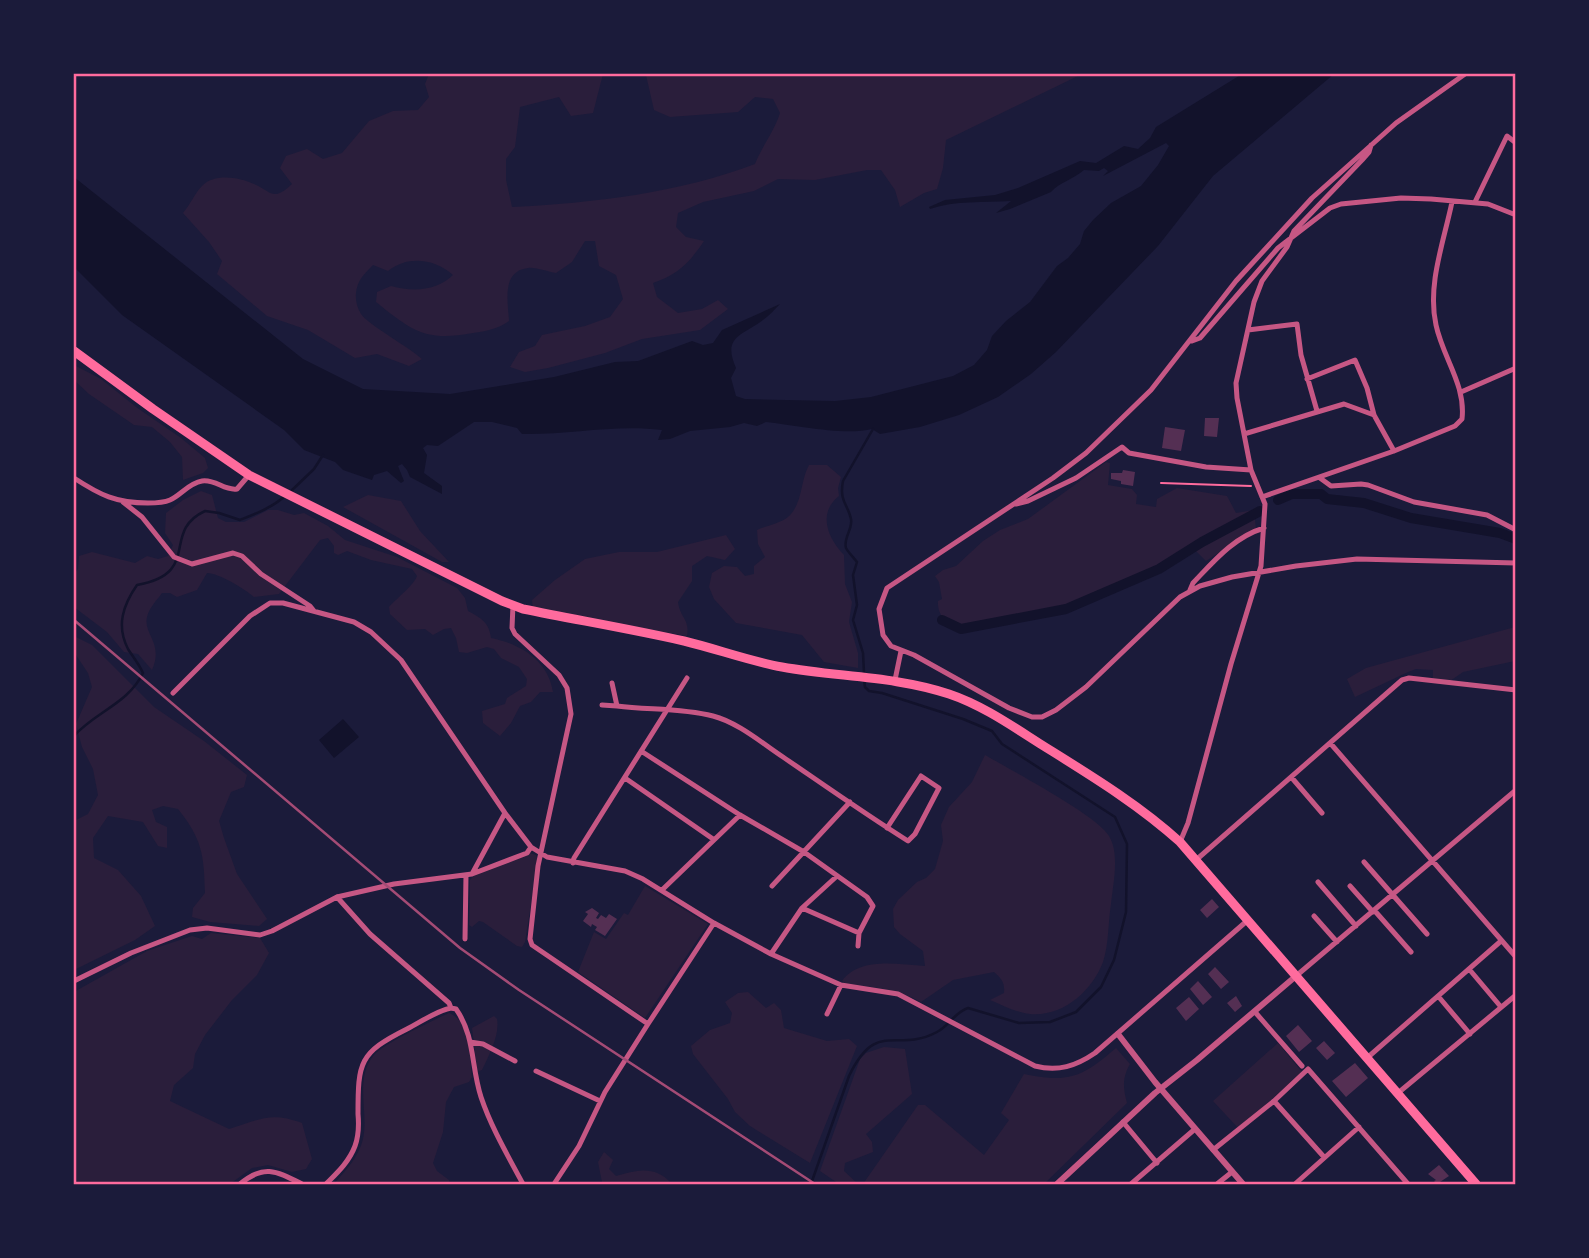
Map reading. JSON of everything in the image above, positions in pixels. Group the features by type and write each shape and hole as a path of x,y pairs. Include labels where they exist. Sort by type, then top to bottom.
{"highway":[{"path":"74,351 153,410 250,475 513,605 691,643 778,666 895,680 951,694 988,712 1124,797 1156,820 1180,842 1476,1185"}],"street":[{"path":"1264,528 1227,549 1193,583 1190,590 1086,687 1056,710 1042,717 1032,717 1009,708 915,655 901,651 887,641 881,626 881,602 887,588 1086,453 1136,406 1236,281 1312,198 1396,122 1465,74"},
{"path":"1475,202 1507,136 1516,143"},
{"path":"1180,842 1188,823 1231,664 1260,572 1266,513 1251,470 1236,383 1248,330 1262,281 1294,231 1363,160 1371,145"},
{"path":"1189,342 1200,338 1278,248 1329,208 1341,204 1401,198 1475,202 1499,207 1516,215"},
{"path":"1262,497 1394,451 1459,423 1463,414 1461,392 1438,336 1433,310 1435,280 1452,202"},
{"path":"1248,330 1297,324 1307,379 1317,411"},
{"path":"1307,379 1355,360 1367,388 1374,415 1394,451"},
{"path":"1461,392 1516,368"},
{"path":"1244,434 1344,404 1374,415"},
{"path":"1013,505 1028,501 1076,478 1122,447 1129,453 1206,467 1251,470"},
{"path":"74,478 101,495 123,502 163,502 196,482 212,480 229,490 237,489 250,475"},
{"path":"1320,478 1331,486 1361,484 1414,502 1487,515 1516,530"},
{"path":"123,502 142,517 174,558 192,564 233,553 242,556 261,574 314,611"},
{"path":"1190,590 1232,577 1357,559 1516,563"},
{"path":"173,693 257,609 277,602 342,618 364,627 401,660 505,813 531,847 541,854 625,872 662,890 714,923 771,954 841,985 898,994 1035,1066 1049,1070 1061,1069 1083,1061 1118,1034 1248,920"},
{"path":"513,605 512,628 515,634 553,666 567,688 571,714 541,854 530,939 532,945 648,1024"},
{"path":"895,680 901,651"},
{"path":"573,863 687,678"},
{"path":"1196,860 1402,680 1409,678 1515,689"},
{"path":"612,683 617,706"},
{"path":"603,705 666,709 724,720 766,745 887,828 908,841 915,834 939,788 921,776 887,828"},
{"path":"1331,744 1516,957"},
{"path":"641,751 740,815 804,852 867,897 873,906 859,933 858,946"},
{"path":"625,778 713,839"},
{"path":"1292,778 1322,813"},
{"path":"1057,1185 1161,1088 1255,1012 1516,790"},
{"path":"772,886 850,802"},
{"path":"465,939 470,874 505,813"},
{"path":"662,890 740,815"},
{"path":"74,981 131,953 190,929 207,928 260,935 337,897 394,884 470,874 527,853 531,847"},
{"path":"1364,862 1427,934"},
{"path":"771,954 802,908 837,876"},
{"path":"1318,882 1356,926"},
{"path":"1350,886 1411,952"},
{"path":"337,897 370,934 449,1003 451,1008"},
{"path":"802,908 859,933"},
{"path":"1314,916 1337,942"},
{"path":"554,1185 579,1146 600,1101 630,1050 714,923"},
{"path":"1367,1058 1501,941"},
{"path":"1469,969 1501,1007"},
{"path":"827,1014 841,985"},
{"path":"1398,1093 1516,995"},
{"path":"1438,996 1471,1034"},
{"path":"326,1185 345,1164 355,1147 359,1131 358,1076 363,1062 371,1051 386,1040 451,1008 456,1009 465,1022 484,1106 523,1185"},
{"path":"1255,1012 1302,1066"},
{"path":"1118,1034 1243,1185"},
{"path":"470,1042 483,1044 515,1061"},
{"path":"1213,1150 1274,1101 1308,1069 1408,1185"},
{"path":"536,1071 600,1101"},
{"path":"1274,1101 1324,1157"},
{"path":"1123,1122 1157,1163"},
{"path":"1295,1185 1359,1127"},
{"path":"1131,1185 1195,1129"},
{"path":"240,1185 251,1175 274,1171 302,1185"},
{"path":"1217,1185 1232,1172"},
{"path":"1304,1178 1310,1185"}],"path":[{"path":"1161,483 1244,487 1255,485"}],"shaded area":[{"path":"429,74 603,74 593,113 571,116 559,97 520,107 515,147 506,159 506,180 512,207 635,195 696,182 755,164 780,113 773,99 755,97 738,112 670,117 654,110 646,75 639,74 1082,74 946,140 943,168 937,189 900,207 895,190 881,170 867,170 815,180 778,179 754,191 703,202 678,213 676,227 686,237 704,241 683,267 653,283 657,297 678,313 702,309 718,300 728,309 700,330 642,339 605,353 525,372 510,367 519,352 535,346 542,335 585,326 610,317 623,299 616,275 599,266 595,241 585,241 572,262 556,273 531,268 519,270 513,275 508,288 509,321 492,329 457,335 443,336 420,332 376,302 377,292 391,286 424,289 440,284 453,275 430,262 413,261 388,271 373,265 357,286 357,306 371,324 422,359 409,366 377,354 355,358 308,330 267,316 217,274 222,261 183,213 202,186 213,179 227,177 254,184 273,194 281,193 292,184 280,168 286,156 307,149 323,159 342,153 369,121 393,111 418,110 429,97 425,84"},
{"path":"1242,74 1334,74 1213,176 1158,246 1056,352 1031,374 998,397 959,415 920,427 880,434 872,429 834,431 766,422 757,426 744,423 690,431 670,439 658,440 662,430 627,428 522,434 517,428 492,422 474,422 438,446 427,445 423,448 427,455 424,473 442,486 442,494 410,477 402,464 398,466 404,481 401,483 387,471 374,475 372,480 343,470 335,462 304,450 284,430 122,315 74,267 74,177 303,359 363,389 450,394 554,377 615,362 638,361 692,341 703,345 713,343 722,330 780,304 733,343 731,349 736,368 731,378 736,396 745,399 835,401 871,397 953,376 974,365 987,350 992,336 1030,302 1057,266 1080,244 1084,231 1093,220 1111,203 1141,186 1169,146 1166,143 1103,176 1108,171 1104,168 1099,171 1084,170 1051,192 996,213 1011,201 929,207 945,200 995,195 1018,188 1080,161 1096,163 1124,146 1138,149 1150,138 1156,127"},
{"path":"74,365 101,379 181,438 205,458 208,468 203,473 183,480 182,457 170,442 152,427 134,425 89,394 74,380"},
{"path":"1106,462 1110,463 1108,485 1132,489 1137,495 1136,504 1156,507 1157,499 1177,488 1227,496 1236,513 1254,510 1256,529 1206,561 1195,550 1066,609 960,628 944,619 938,607 938,601 942,599 935,576 956,566 983,541 1000,530 1028,519"},
{"path":"809,465 827,465 841,477 839,496 828,510 827,526 833,541 844,555 845,584 852,602 849,622 858,653 858,668 824,662 802,635 736,623 714,599 709,587 712,573 724,566 737,567 745,576 754,574 754,566 765,557 758,544 757,530 781,521 793,512"},
{"path":"201,491 212,495 218,518 226,522 244,522 268,510 294,515 304,513 328,526 345,540 397,557 457,588 465,598 468,611 484,621 491,638 522,649 539,662 553,692 540,692 531,702 520,706 500,736 483,723 482,711 505,704 507,698 526,686 527,679 519,667 487,647 467,653 459,652 451,628 433,635 425,629 407,630 390,614 389,607 415,580 417,576 412,569 371,560 347,551 338,555 334,553 334,546 328,538 320,540 279,594 254,597 225,578 207,573 197,590 177,597 162,593 147,617 156,653 152,670 138,654 124,652 107,632 74,607 74,574 78,569 79,556 92,552 135,563 147,556 158,559 168,556 173,545 165,533 166,513"},
{"path":"368,495 401,501 420,531 449,562 442,562 343,507"},
{"path":"726,535 735,549 725,560 707,556 692,566 692,581 678,602 686,622 687,636 533,610 532,600 585,559 619,552 657,552"},
{"path":"1515,627 1515,661 1463,672 1450,681 1433,678 1433,670 1416,669 1355,697 1347,679 1366,668"},
{"path":"74,636 92,645 154,707 247,775 244,787 231,792 219,821 237,874 267,919 259,926 210,922 192,917 193,908 205,893 204,868 197,838 178,809 163,806 152,810 156,822 167,827 167,848 158,846 143,822 108,816 93,838 94,858 118,870 141,896 155,926 135,940 74,970 74,821 88,814 98,795 93,769 82,747 76,724 92,687 88,673 74,652"},
{"path":"343,719 359,737 334,758 319,740"},
{"path":"985,755 1071,805 1109,836 1115,860 1106,948 1103,962 1092,983 1065,1007 1042,1014 1020,1012 990,1000 1004,993 1002,981 994,972 953,980 921,1002 894,991 846,984 842,981 850,973 869,965 925,966 923,951 894,927 893,909 898,900 935,869 943,841 941,825 949,807 972,782"},
{"path":"530,853 536,855 538,860 522,947 483,922 479,921 472,927 469,925 470,880"},
{"path":"645,886 708,924 645,1018 578,972 594,932 606,939 624,913 628,915"},
{"path":"211,933 260,938 269,953 257,975 232,1000 205,1035 195,1054 193,1068 174,1085 170,1101 229,1129 273,1117 302,1123 312,1159 306,1169 292,1172 268,1165 252,1168 230,1184 74,1184 74,992 147,951 192,936 202,939"},
{"path":"748,992 766,1008 774,1003 781,1010 784,1028 827,1041 849,1039 857,1046 810,1163 750,1126 735,1112 693,1054 691,1046 710,1030 730,1023 732,1013 725,1002 738,993"},
{"path":"449,1013 457,1018 466,1032 472,1077 469,1082 454,1087 446,1102 443,1132 433,1163 450,1184 334,1184 361,1146 364,1129 363,1085 368,1064 374,1055 398,1039"},
{"path":"494,1016 498,1025 495,1038 482,1070 479,1071 472,1028"},
{"path":"1278,1043 1302,1072 1239,1129 1213,1101"},
{"path":"884,1047 905,1049 912,1094 866,1134 872,1142 873,1152 845,1163 844,1171 857,1183 863,1184 839,1184 820,1171 860,1059 866,1053"},
{"path":"1116,1048 1130,1064 1124,1083 1127,1103 1044,1184 863,1184 918,1105 925,1105 984,1155 1009,1120 1001,1113 1024,1074 1052,1078 1074,1076 1093,1066"},
{"path":"604,1152 613,1160 609,1169 616,1176 646,1171 659,1174 672,1184 600,1184 602,1182 598,1162"}],"building":[{"path":"1205,418 1219,418 1217,437 1204,436"},
{"path":"1165,427 1185,430 1181,451 1162,448"},
{"path":"1123,470 1135,472 1133,486 1111,479 1111,473 1122,473"},
{"path":"1212,899 1219,907 1207,918 1200,910"},
{"path":"592,908 599,913 596,918 598,919 601,915 606,918 609,914 617,919 605,936 595,930 597,927 592,924 591,927 583,921 588,914 585,912"},
{"path":"1215,967 1229,982 1221,989 1208,974"},
{"path":"1198,981 1212,997 1203,1005 1190,989"},
{"path":"1236,996 1242,1006 1235,1012 1227,1003"},
{"path":"1189,997 1199,1009 1186,1021 1176,1008"},
{"path":"1298,1025 1312,1041 1299,1052 1286,1036"},
{"path":"1324,1041 1335,1053 1327,1060 1316,1048"},
{"path":"1355,1063 1368,1078 1346,1097 1332,1081"},
{"path":"1439,1165 1449,1176 1437,1184 1428,1174"}],"waterway":[{"path":"864,673 863,653 853,620 857,605 853,575 857,562 846,548 851,519 842,488 843,481 873,429"},
{"path":"290,492 314,469 323,455"},
{"path":"1278,500 1292,494 1321,494 1327,499 1364,503 1411,518 1500,533 1516,539"},
{"path":"74,736 137,684 143,673 124,640 122,624 125,608 137,585 157,579 176,562 185,530 192,520 205,511 240,520 269,507 285,496"},
{"path":"942,620 961,629 1066,609 1159,569 1260,511"},
{"path":"811,1184 849,1076 859,1058 869,1048 888,1040 923,1038 937,1032 968,1008 1019,1023 1050,1022 1076,1012 1101,987 1114,960 1126,912 1127,844 1115,817 1002,744 992,731 963,719 869,691 864,680"}],"railway":[{"path":"74,620 460,948 519,990 815,1184"}]}
